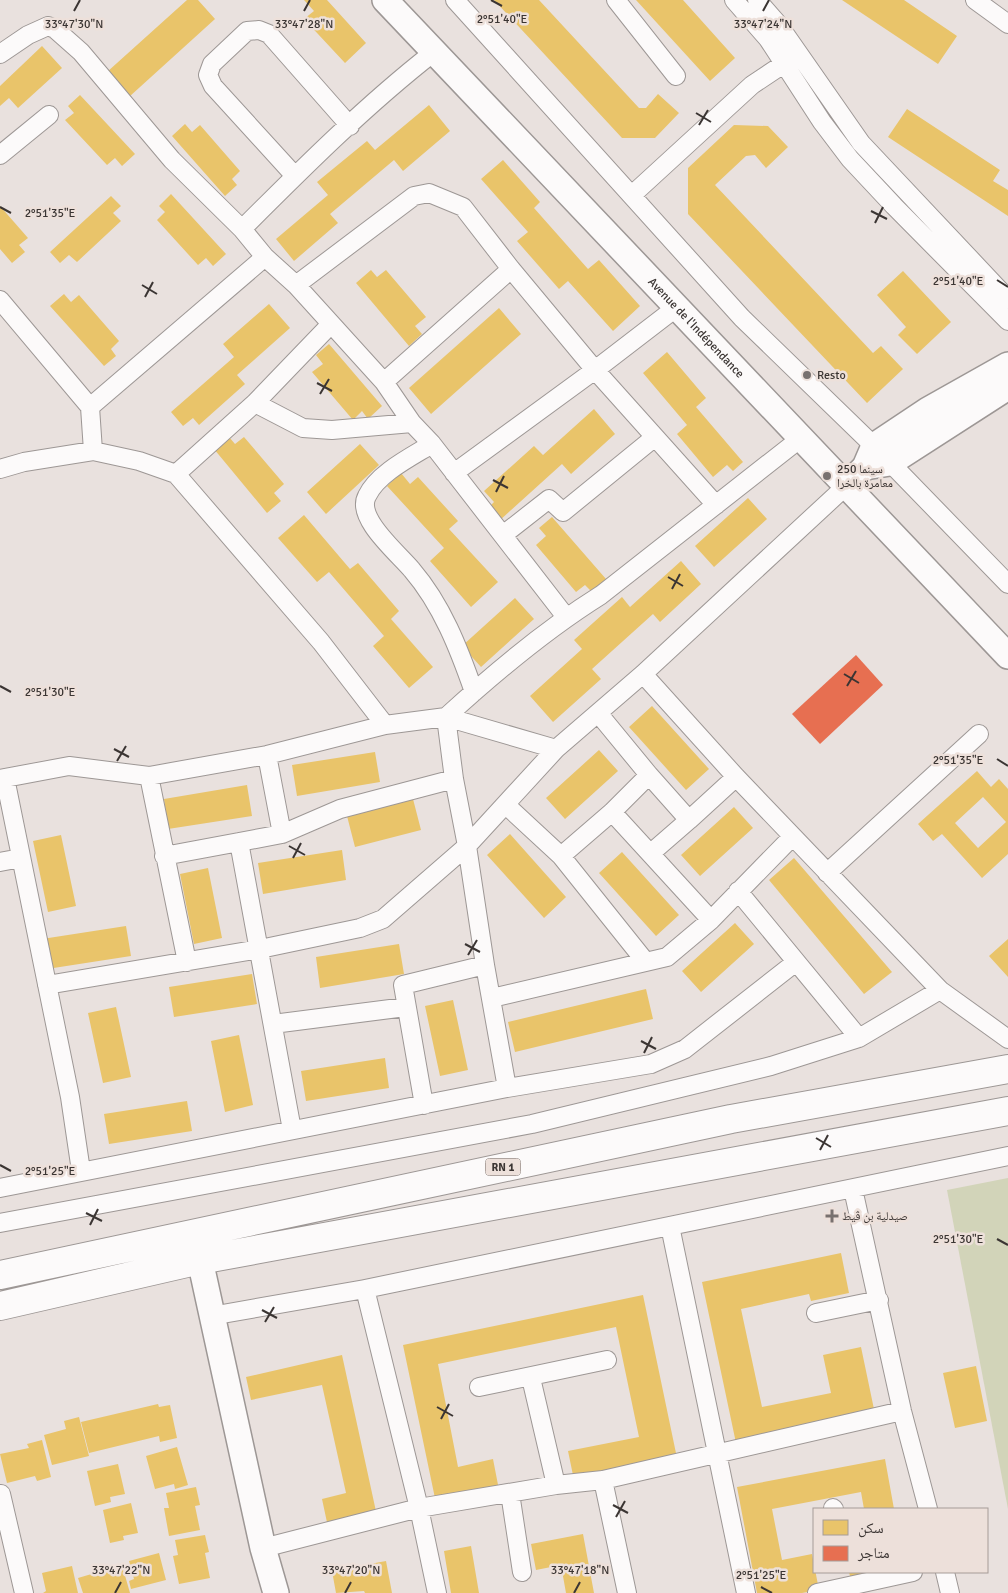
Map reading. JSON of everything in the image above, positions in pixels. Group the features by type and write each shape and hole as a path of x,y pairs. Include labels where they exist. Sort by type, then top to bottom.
{"highway":[{"name":"RN 1","path":"0,1275 731,1119 1008,1069"},
{"path":"0,1306 200,1260 1008,1110"}],"main road":[{"name":"Avenue de l'Indépendance","path":"385,0 1008,656"},
{"path":"846,486 928,410 1007,375"},
{"path":"200,1260 211,1316 276,1593"}],"street":[{"path":"455,0 742,318 876,459 1008,584"},
{"path":"616,0 676,76"},
{"path":"734,0 768,39 822,122 850,159 1007,319"},
{"path":"757,0 778,24 861,143 1008,299"},
{"path":"975,0 1008,24"},
{"path":"0,54 28,35 48,26 56,29 81,52 172,160 242,229 266,257 296,285 384,382 412,423 432,444 566,617"},
{"path":"295,176 213,86 208,75 212,64 247,31 259,30 269,34 350,126"},
{"path":"242,229 295,176 434,52"},
{"path":"632,195 752,85 785,63"},
{"path":"0,155 50,115"},
{"path":"296,285 394,209 414,196 429,193 463,207 510,270 595,370 716,505"},
{"path":"90,407 266,257"},
{"path":"384,382 510,270"},
{"path":"0,300 90,407 93,451"},
{"path":"454,473 595,370 677,307"},
{"path":"176,474 254,404 331,324"},
{"path":"254,404 303,428 332,430 412,423"},
{"path":"503,536 549,499 564,512 655,438"},
{"path":"446,717 566,617 601,596 801,438"},
{"path":"432,444 388,472 366,496 365,512 373,527 414,572 437,606 462,657 474,692"},
{"path":"0,469 24,462 93,451 139,461 176,474 321,642 385,725"},
{"path":"47,985 260,949 360,928 383,919 468,846 556,750 643,674 846,486"},
{"path":"643,674 792,837 940,990 1008,1039"},
{"path":"598,713 689,820"},
{"path":"446,717 454,779 468,846 485,966 507,1088"},
{"path":"81,1171 70,1097 3,779 69,766 149,776 267,754 385,725 446,717 556,750"},
{"path":"827,873 979,734"},
{"path":"267,754 282,834"},
{"path":"561,856 612,812 650,775"},
{"path":"149,776 187,962"},
{"path":"651,853 736,777"},
{"path":"164,856 282,834 340,809 454,779"},
{"path":"506,805 561,856 645,961"},
{"path":"612,812 711,920"},
{"path":"492,998 667,957 711,920 792,837"},
{"path":"239,842 292,1130"},
{"path":"0,862 20,858"},
{"path":"738,892 859,1038"},
{"path":"0,1188 507,1088 651,1064 685,1050 796,962"},
{"path":"424,1105 402,985 485,966"},
{"path":"0,1223 532,1124 771,1066 859,1038 940,990"},
{"path":"273,1024 406,1007"},
{"path":"211,1316 365,1289 1008,1156"},
{"path":"853,1189 902,1411 928,1508"},
{"path":"670,1226 715,1454 746,1593"},
{"path":"365,1289 419,1508 436,1593"},
{"path":"816,1313 879,1300"},
{"path":"479,1387 531,1378 607,1360"},
{"path":"531,1378 556,1486"},
{"path":"264,1548 419,1508 603,1480 902,1411"},
{"path":"603,1480 627,1593"},
{"path":"510,1493 522,1572"},
{"path":"1,1494 24,1593"},
{"path":"818,1593 846,1579 903,1573"},
{"path":"945,1573 950,1593"}],"green space":[{"path":"1008,1178 1008,1509 947,1190"}],"building: سكن":[{"path":"187,0 198,0 215,19 129,97 107,72"},
{"path":"304,0 327,0 366,43 345,63 304,19 314,11"},
{"path":"494,0 539,0 639,108 646,108 658,94 679,113 655,138 622,138"},
{"path":"636,0 683,0 735,58 710,81"},
{"path":"842,0 904,0 957,36 938,64"},
{"path":"42,46 62,68 18,108 9,98 0,106 0,86"},
{"path":"80,95 135,154 122,166 115,158 107,165 65,120 74,113 68,106"},
{"path":"429,105 450,131 403,171 394,160 330,214 338,223 294,261 276,239 328,195 317,182 367,141 375,150"},
{"path":"907,109 1000,170 993,181 1008,190 1008,216 888,137"},
{"path":"185,124 192,132 200,125 240,171 232,179 237,185 225,196 172,136"},
{"path":"734,125 768,126 788,147 766,168 755,155 746,156 715,185 873,353 881,346 903,369 867,403 688,214 688,168"},
{"path":"503,160 540,202 534,208 588,269 599,260 640,306 613,331 568,281 559,289 517,241 528,232 481,179"},
{"path":"171,194 226,254 213,266 206,258 198,265 157,220 165,212 159,206"},
{"path":"111,196 121,206 113,213 121,221 77,262 69,255 60,263 50,252"},
{"path":"0,206 28,238 19,245 25,252 12,263 0,249"},
{"path":"371,270 377,277 386,270 426,317 415,326 422,334 409,346 356,283"},
{"path":"903,271 951,322 917,354 898,335 906,327 877,295"},
{"path":"64,294 71,302 79,295 119,341 111,349 116,356 104,366 50,306"},
{"path":"269,304 290,328 237,375 245,384 199,425 193,418 183,426 171,412 234,357 223,344"},
{"path":"499,308 521,334 431,414 409,388"},
{"path":"329,344 382,406 368,419 362,411 353,420 312,372 323,364 316,355"},
{"path":"667,352 706,398 696,407 743,462 733,471 727,465 713,477 677,434 687,425 643,373"},
{"path":"594,409 615,434 571,474 562,464 499,521 487,509 494,502 484,491 534,446 543,455"},
{"path":"229,437 235,444 244,437 284,484 274,493 281,501 267,513 214,449"},
{"path":"360,444 379,465 326,514 307,492"},
{"path":"401,473 410,484 418,477 458,521 449,529 498,582 471,607 430,561 444,548 387,486"},
{"path":"748,498 767,519 714,567 695,546"},
{"path":"304,515 350,569 358,563 399,611 391,619 433,667 409,688 373,646 384,636 329,572 317,582 278,538"},
{"path":"552,517 606,579 592,592 585,585 576,592 536,545 546,536 539,528"},
{"path":"681,561 701,584 660,622 653,614 592,669 601,679 553,722 530,696 582,649 574,640 622,597 630,607"},
{"path":"515,598 534,619 481,667 462,646"},
{"path":"652,706 709,769 686,790 629,727"},
{"path":"599,750 618,771 565,819 546,798"},
{"path":"375,752 380,782 297,796 292,765"},
{"path":"977,771 991,787 999,779 1008,789 1008,854 982,878 942,834 933,841 918,824","holes":["983,797 1006,822 978,848 955,823"]},
{"path":"247,785 252,816 168,829 164,799"},
{"path":"413,799 421,830 355,847 347,816"},
{"path":"734,807 753,828 700,876 681,855"},
{"path":"510,834 566,897 544,918 487,855"},
{"path":"61,835 76,906 48,912 33,841"},
{"path":"342,850 346,880 263,894 258,863"},
{"path":"622,852 679,915 656,936 599,873"},
{"path":"794,858 892,972 864,994 769,880"},
{"path":"208,868 222,938 194,944 180,874"},
{"path":"735,923 754,944 701,992 682,971"},
{"path":"126,926 131,956 47,969 42,939"},
{"path":"1008,939 1008,977 989,956"},
{"path":"399,944 404,974 320,988 316,957"},
{"path":"252,974 257,1004 174,1017 169,987"},
{"path":"646,989 653,1019 515,1052 508,1022"},
{"path":"453,1000 468,1070 440,1076 425,1006"},
{"path":"116,1007 131,1077 103,1083 88,1013"},
{"path":"239,1035 253,1105 225,1112 211,1041"},
{"path":"385,1058 389,1088 306,1101 301,1071"},
{"path":"187,1101 192,1131 109,1144 104,1114"},
{"path":"841,1253 849,1293 811,1301 809,1294 741,1309 762,1407 831,1393 823,1355 861,1347 875,1414 736,1443 702,1282"},
{"path":"643,1295 677,1458 574,1480 568,1451 639,1437 616,1327 438,1364 458,1467 493,1459 499,1490 436,1503 403,1345"},
{"path":"342,1355 377,1516 328,1527 322,1499 346,1493 322,1385 251,1400 246,1377"},
{"path":"976,1366 987,1421 955,1428 943,1373"},
{"path":"158,1404 159,1407 170,1405 177,1438 160,1442 159,1436 89,1453 81,1422"},
{"path":"79,1417 89,1456 52,1465 44,1435 66,1429 64,1421"},
{"path":"42,1440 51,1477 37,1481 35,1476 7,1483 0,1454 29,1448 27,1444"},
{"path":"177,1447 188,1485 175,1489 174,1484 155,1489 146,1456"},
{"path":"885,1459 894,1508 864,1508 861,1492 772,1509 782,1560 812,1554 813,1573 816,1573 819,1590 802,1593 757,1593 737,1487"},
{"path":"118,1464 125,1494 110,1497 111,1502 95,1506 87,1471"},
{"path":"196,1487 200,1505 195,1506 200,1530 169,1536 164,1508 169,1508 166,1493"},
{"path":"131,1503 138,1533 123,1536 124,1540 110,1543 103,1510"},
{"path":"583,1534 594,1593 566,1593 561,1565 536,1570 531,1544"},
{"path":"205,1535 209,1552 205,1553 210,1578 179,1584 173,1556 178,1555 175,1540"},
{"path":"471,1546 479,1593 451,1593 444,1551"},
{"path":"159,1553 166,1580 131,1589 129,1581 134,1579 129,1561"},
{"path":"386,1561 392,1593 365,1593 364,1591 336,1593 332,1571"},
{"path":"122,1565 130,1593 83,1593 78,1578"},
{"path":"72,1566 78,1593 43,1593 46,1591 42,1573"},
{"path":"849,1573 884,1573 851,1580"}],"building: متاجر":[{"path":"856,655 883,685 820,744 792,714"}],"place":[{"name":"Resto","path":"807,375"},
{"name":"سينما 250 معامرة بالخرا","path":"827,476"},
{"name":"صيدلية بن ڤيط","path":"832,1216"}]}
